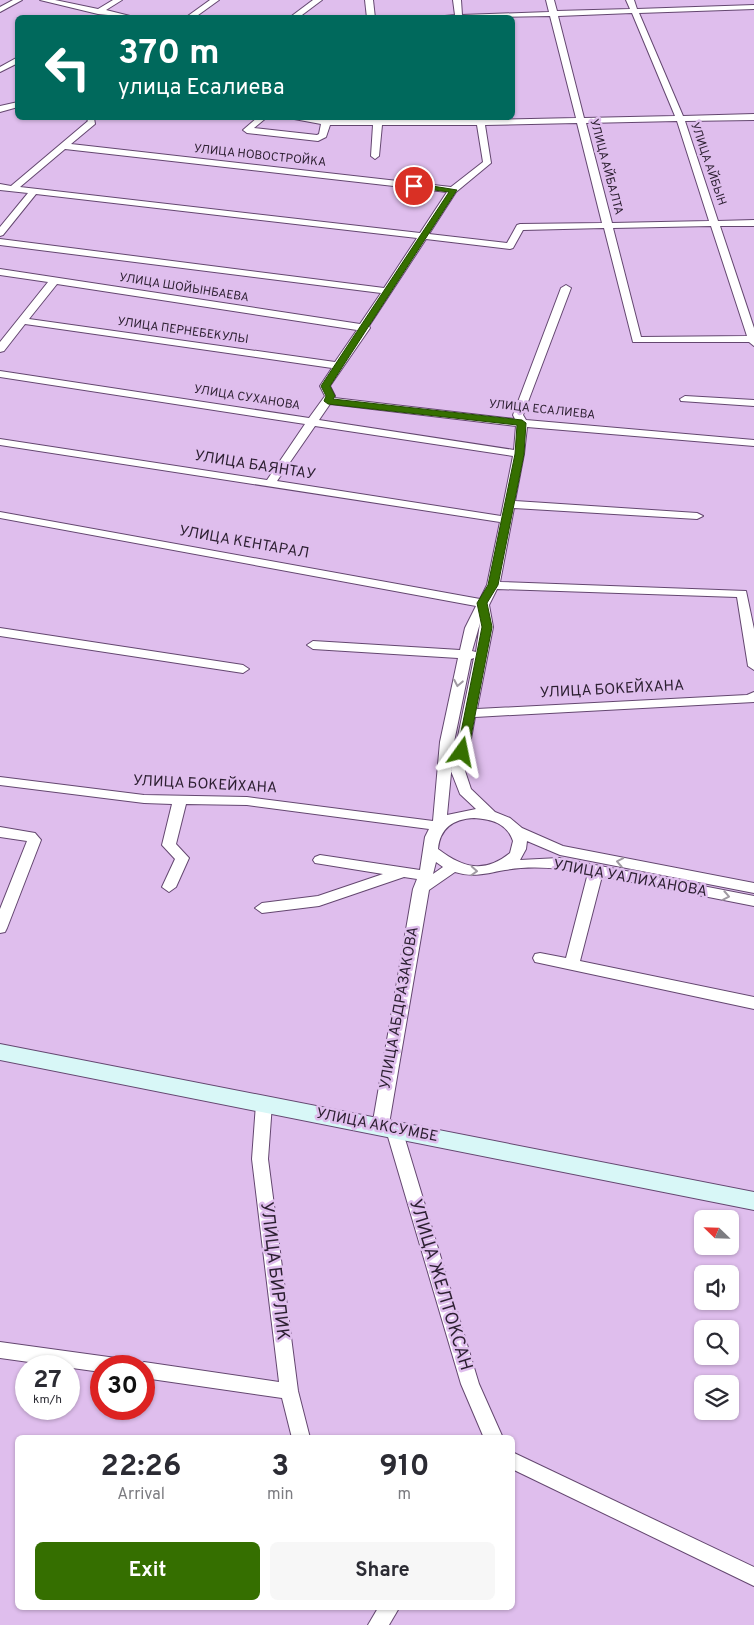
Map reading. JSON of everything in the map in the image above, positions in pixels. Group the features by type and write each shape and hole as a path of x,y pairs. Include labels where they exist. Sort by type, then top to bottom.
{"main road":[{"name":"УЛИЦА АКСУМБЕ","path":"0,1052 754,1201"}],"street":[{"path":"0,10 18,0"},
{"path":"44,0 120,15"},
{"path":"94,15 118,0"},
{"path":"192,15 215,0"},
{"path":"296,15 318,0"},
{"path":"369,0 371,15"},
{"path":"457,0 459,15"},
{"name":"УЛИЦА АЙБАЛТА","path":"550,0 638,340 754,341"},
{"name":"УЛИЦА АЙБЫН","path":"630,0 680,118 754,341"},
{"path":"691,0 695,8"},
{"path":"506,15 754,7"},
{"path":"0,70 15,62"},
{"path":"0,110 15,105"},
{"path":"310,120 326,122 754,117"},
{"path":"12,189 92,122 91,120"},
{"path":"260,120 247,130 318,138 323,136 326,122"},
{"path":"375,156 379,120"},
{"path":"270,484 311,422 328,401 330,396 325,386 340,366 454,190 487,163 480,120"},
{"name":"УЛИЦА НОВОСТРОЙКА","path":"64,146 454,190"},
{"path":"0,187 510,246 520,226 754,223"},
{"path":"0,233 34,191"},
{"path":"0,242 389,291"},
{"name":"УЛИЦА ШОЙЫНБАЕВА","path":"0,272 365,328"},
{"path":"0,349 54,281"},
{"path":"439,826 446,742 471,628 482,603 493,585 519,454 522,423 518,415 566,288"},
{"name":"УЛИЦА ПЕРНЕБЕКУЛЫ","path":"23,321 340,366"},
{"name":"УЛИЦА СУХАНОВА","path":"0,374 519,454"},
{"path":"685,399 754,403"},
{"name":"УЛИЦА ЕСАЛИЕВА","path":"328,401 522,423 754,443"},
{"name":"УЛИЦА БАЯНТАУ","path":"0,442 506,520"},
{"path":"509,504 697,516"},
{"name":"УЛИЦА КЕНТАРАЛ","path":"0,515 482,603"},
{"path":"493,585 742,594 754,666"},
{"path":"482,603 487,627 483,656 458,771 465,791 490,815"},
{"path":"0,632 244,669"},
{"path":"313,645 483,656"},
{"name":"УЛИЦА БОКЕЙХАНА","path":"470,714 751,699 754,696"},
{"name":"УЛИЦА БОКЕЙХАНА","path":"0,781 144,800 247,801 439,826"},
{"path":"169,888 182,858 169,845 180,800"},
{"path":"472,813 490,815 506,821 516,831 520,843 516,855 505,865 489,871 470,872 453,867 431,851 433,834 439,826 455,816 472,813"},
{"name":"УЛИЦА УАЛИХАНОВА","path":"516,831 560,850 754,888"},
{"path":"0,832 30,836 34,840 0,928"},
{"name":"УЛИЦА АБДРАЗАКОВА","path":"387,1128 422,882 431,851"},
{"path":"320,860 403,872 422,882 453,867"},
{"name":"УЛИЦА УАЛИХАНОВА","path":"505,865 559,863 754,901"},
{"path":"572,965 596,870"},
{"path":"262,908 319,901 403,872"},
{"path":"540,958 754,1003"},
{"name":"УЛИЦА БИРЛИК","path":"264,1104 260,1159 289,1391 300,1435"},
{"name":"УЛИЦА ЖЕЛТОКСАН","path":"387,1128 470,1384 493,1435"},
{"path":"0,1350 90,1362"},
{"path":"155,1372 289,1391"},
{"path":"515,1461 754,1577"},
{"path":"378,1625 388,1610"}],"route":[{"path":"414,186 454,190 340,366 325,386 330,396 328,401 522,423 519,454 493,585 482,603 487,627 483,656 462,752"}]}
